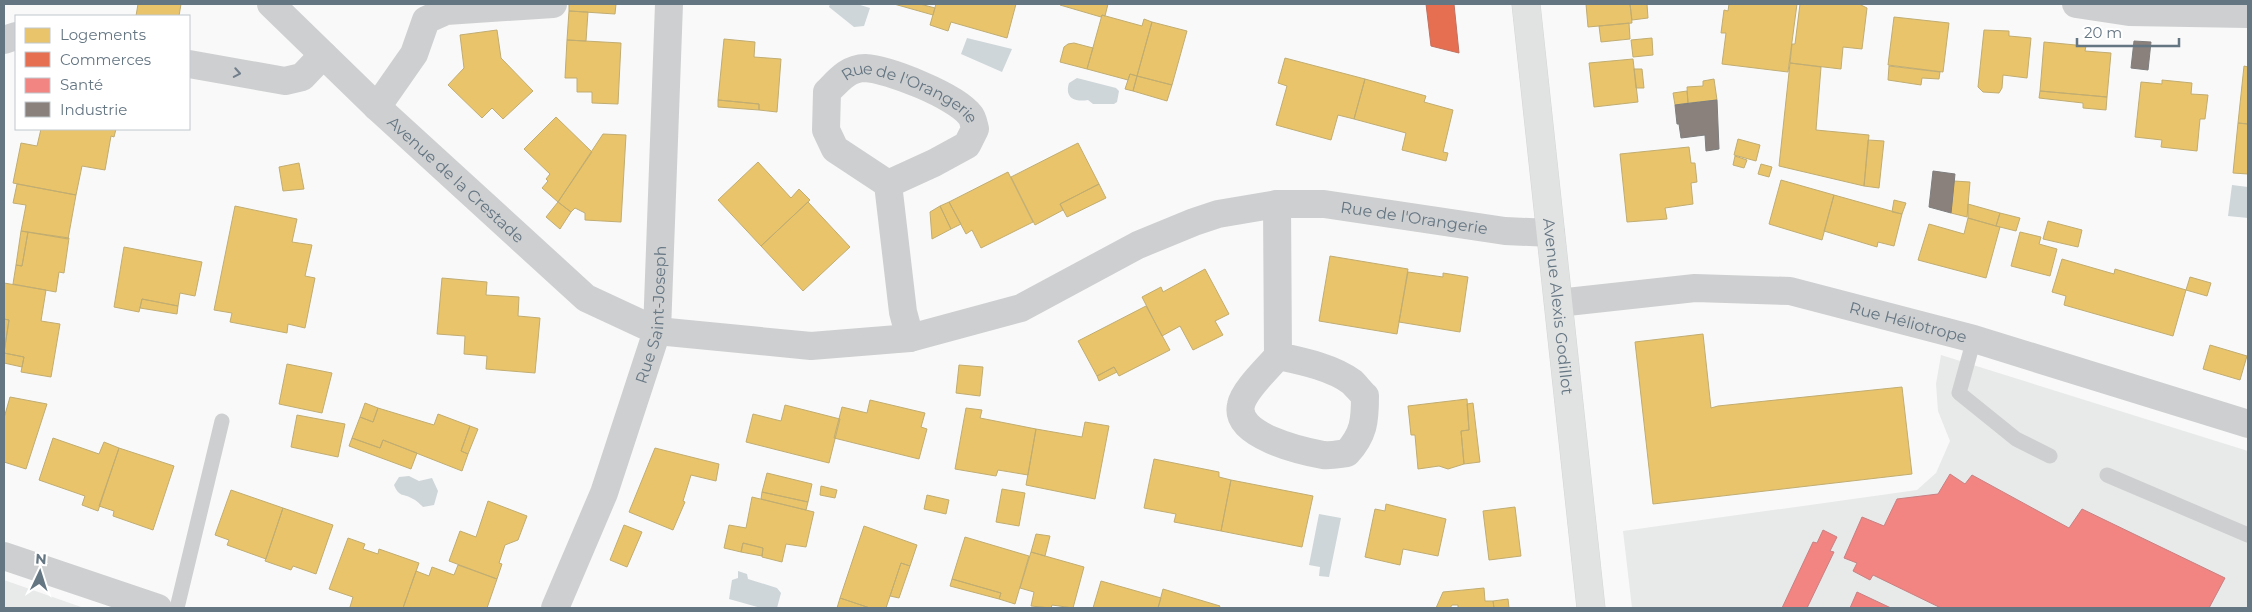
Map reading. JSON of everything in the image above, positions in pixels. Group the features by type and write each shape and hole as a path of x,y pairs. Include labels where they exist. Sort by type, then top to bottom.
{"main road":[{"name":"Avenue Alexis Godillot","path":"1526,4 1591,608"}],"street":[{"name":"Avenue de la Crestade","path":"271,4 377,107 586,298 656,331"},
{"path":"377,107 414,54 426,20 446,12 553,4"},
{"name":"Rue Saint-Joseph","path":"555,608 604,493 656,331 669,4"},
{"path":"2076,4 2129,12 2248,14"},
{"path":"190,64 285,81 302,77 324,55"},
{"name":"Rue de l'Orangerie","path":"864,68 901,76 949,98 970,115 975,129 967,145 934,163 888,184 835,150 826,130 827,92 846,73 864,68"},
{"path":"888,184 903,312 910,338"},
{"path":"1277,204 1278,356 1246,394 1240,406 1244,423 1262,437 1298,449 1326,455 1346,453 1357,442 1365,421 1365,396 1351,382 1338,374 1302,361 1278,356"},
{"name":"Rue de l'Orangerie","path":"656,331 811,346 910,338 1021,308 1138,245 1194,222 1218,214 1277,204 1324,204 1505,231 1551,232"},
{"name":"Rue Héliotrope","path":"1558,303 1695,288 1790,291 1974,339 2248,424"},
{"path":"4,556 158,608"}],"lane":[{"path":"1974,339 1959,393 2016,439 2050,456"},
{"path":"177,608 222,421"},
{"path":"2107,475 2248,536"}],"shaded area":[{"path":"830,4 857,4 870,8 864,26 854,27 829,7"},
{"path":"967,38 1012,49 1002,72 961,54"},
{"path":"1077,78 1116,88 1119,91 1117,102 1114,104 1093,104 1088,100 1075,100 1068,93 1068,88 1069,83"},
{"path":"2232,185 2248,187 2248,218 2228,216"},
{"path":"1941,355 2248,451 2248,608 1632,608 1623,531 1917,490 1936,473 1950,441 1938,411 1936,384"},
{"path":"409,476 419,481 432,478 438,491 434,505 423,507 410,497 398,492 394,485 399,477"},
{"path":"1319,514 1341,518 1329,577 1319,576 1320,567 1309,565"},
{"path":"738,571 747,574 748,579 777,588 781,593 777,608 761,608 729,599 732,580 738,578"},
{"path":"4,580 84,608 4,608"}],"building: Logements":[{"path":"138,4 181,4 179,15 136,15"},
{"path":"569,4 616,4 615,14 569,11"},
{"path":"894,4 920,4 935,8 933,15"},
{"path":"936,4 1016,4 1007,38 951,22 948,31 930,25"},
{"path":"1061,4 1108,4 1105,16 1102,15 1101,17"},
{"path":"1586,4 1630,4 1632,23 1588,27"},
{"path":"1630,4 1647,4 1648,18 1632,20"},
{"path":"1729,4 1797,4 1788,72 1722,64 1726,33 1721,33 1724,10 1728,11"},
{"path":"1800,4 1859,4 1867,8 1862,49 1843,47 1841,69 1790,63 1792,44 1795,44"},
{"path":"569,11 588,12 586,41 567,40"},
{"path":"1102,15 1142,26 1144,19 1152,22 1137,76 1130,74 1128,80 1087,69"},
{"path":"1894,17 1949,23 1943,72 1888,65"},
{"path":"1152,22 1187,31 1172,85 1137,76"},
{"path":"1629,23 1630,39 1601,42 1599,26"},
{"path":"497,30 501,58 533,91 503,119 492,108 482,118 448,85 464,68 460,35"},
{"path":"1984,30 2009,31 2009,36 2031,38 2027,78 2003,75 2002,88 1999,93 1983,92 1978,87"},
{"path":"1652,38 1653,55 1633,57 1631,40"},
{"path":"724,39 755,42 754,57 781,59 777,112 759,110 759,104 718,100"},
{"path":"567,40 621,43 618,104 592,103 592,92 577,92 577,78 565,78"},
{"path":"2044,42 2086,46 2085,51 2111,53 2107,97 2040,91"},
{"path":"1074,43 1093,48 1087,69 1060,62 1064,47"},
{"path":"1285,58 1365,79 1354,119 1338,115 1331,140 1276,125 1287,86 1278,83"},
{"path":"1633,59 1638,102 1594,107 1589,63"},
{"path":"1790,63 1821,67 1816,130 1869,135 1864,186 1779,166"},
{"path":"1889,66 1940,72 1939,79 1922,78 1921,85 1888,80"},
{"path":"2244,66 2248,67 2248,124 2238,123"},
{"path":"1634,69 1642,69 1644,88 1636,88"},
{"path":"1130,74 1137,76 1133,91 1125,89"},
{"path":"1137,76 1172,85 1167,101 1133,91"},
{"path":"1365,79 1426,96 1424,102 1453,110 1443,152 1448,153 1446,161 1402,150 1406,133 1354,119"},
{"path":"1714,79 1717,100 1688,103 1687,87 1703,86 1703,81"},
{"path":"2162,80 2192,83 2191,94 2208,95 2205,119 2200,119 2197,151 2161,147 2162,140 2135,137 2141,82 2162,84"},
{"path":"1687,91 1688,103 1675,105 1673,93"},
{"path":"2040,91 2107,97 2106,110 2083,108 2083,103 2039,98"},
{"path":"718,100 759,104 759,110 718,107"},
{"path":"556,117 592,152 558,202 542,188 548,181 546,179 550,174 524,149"},
{"path":"2238,123 2248,124 2248,174 2233,173"},
{"path":"41,130 116,130 114,137 111,136 105,170 82,166 76,195 13,183 21,143 37,146"},
{"path":"603,134 626,135 621,222 585,220 585,213 575,208 571,212 558,202"},
{"path":"1738,139 1760,145 1756,161 1734,155"},
{"path":"1868,140 1884,141 1879,188 1864,186"},
{"path":"1078,143 1099,184 1060,204 1063,210 1035,225 1011,177"},
{"path":"1689,147 1691,163 1695,163 1697,182 1691,183 1693,204 1665,208 1667,219 1627,222 1620,154"},
{"path":"1735,156 1747,160 1744,168 1733,165"},
{"path":"758,162 791,198 799,189 810,200 761,246 718,200"},
{"path":"299,163 304,189 283,191 279,167"},
{"path":"1761,164 1772,167 1769,177 1758,174"},
{"path":"1008,172 1033,222 981,248 972,230 966,234 949,202"},
{"path":"1781,180 1834,195 1822,240 1769,224"},
{"path":"1954,181 1970,182 1967,217 1951,213"},
{"path":"17,184 76,195 68,239 21,231 26,205 13,203"},
{"path":"1099,184 1106,198 1067,217 1060,204"},
{"path":"1834,195 1902,214 1894,246 1878,242 1877,247 1824,231"},
{"path":"1894,200 1906,203 1902,214 1892,212"},
{"path":"558,202 571,212 560,229 546,217"},
{"path":"808,202 850,247 803,291 761,246"},
{"path":"949,202 961,224 951,229 940,206"},
{"path":"1968,204 2000,213 1996,226 1968,218"},
{"path":"235,206 297,219 292,242 312,245 305,276 315,278 305,328 288,324 287,333 230,322 232,313 214,310"},
{"path":"940,206 951,229 932,239 930,212"},
{"path":"2000,213 2020,218 2016,231 1996,226"},
{"path":"1968,218 2000,227 1986,278 1918,260 1929,224 1964,234"},
{"path":"2048,221 2082,230 2078,247 2043,239"},
{"path":"21,231 28,232 22,266 16,265"},
{"path":"28,232 69,238 64,273 59,272 56,292 13,284 16,265 22,266"},
{"path":"2020,232 2041,237 2039,244 2057,249 2050,276 2011,266"},
{"path":"124,247 202,262 195,296 180,293 178,306 142,299 139,312 114,307"},
{"path":"1330,256 1408,269 1397,334 1319,321"},
{"path":"2062,259 2114,274 2115,269 2186,290 2173,336 2064,305 2066,296 2052,292"},
{"path":"1205,269 1229,314 1215,321 1223,335 1193,350 1180,326 1162,336 1142,297 1161,287 1163,292"},
{"path":"1408,272 1443,277 1443,273 1468,277 1460,332 1399,322"},
{"path":"2190,277 2211,283 2207,296 2186,290"},
{"path":"442,278 487,282 486,295 519,297 518,316 540,318 535,373 486,369 487,356 464,354 465,336 437,334"},
{"path":"4,283 46,290 41,321 60,324 51,377 21,372 24,357 4,353 9,320 4,319"},
{"path":"142,299 178,306 177,314 140,308"},
{"path":"1146,306 1170,350 1119,376 1114,367 1097,376 1078,341"},
{"path":"4,319 9,320 4,352"},
{"path":"1703,334 1711,408 1902,387 1912,474 1653,504 1635,342"},
{"path":"2210,345 2247,356 2240,380 2203,369"},
{"path":"4,353 24,357 22,367 4,363"},
{"path":"287,364 332,373 322,413 279,404"},
{"path":"959,365 983,367 980,396 956,393"},
{"path":"1114,367 1117,372 1099,381 1097,376"},
{"path":"10,397 47,404 26,469 4,462 4,418"},
{"path":"1467,399 1469,430 1461,431 1464,464 1448,469 1439,466 1418,469 1415,435 1411,435 1408,406"},
{"path":"870,400 925,413 921,427 927,429 919,459 834,438 842,407 867,413"},
{"path":"365,403 378,408 373,422 360,417"},
{"path":"1473,403 1480,462 1464,464 1461,431 1469,430 1467,404"},
{"path":"785,405 840,419 829,463 746,442 753,414 781,421"},
{"path":"378,408 434,425 438,414 470,426 461,451 468,454 462,471 383,440 380,448 352,438 360,417 373,422"},
{"path":"966,408 982,410 980,418 1036,429 1028,475 998,470 996,476 955,469"},
{"path":"297,415 345,424 338,457 291,447"},
{"path":"1085,422 1109,426 1095,499 1026,485 1036,429 1082,437"},
{"path":"470,426 478,429 468,454 461,451"},
{"path":"53,438 99,454 104,442 119,448 98,511 82,505 85,496 39,480"},
{"path":"352,438 380,448 383,440 417,453 411,469 349,446"},
{"path":"119,448 174,466 153,530 113,516 114,511 99,506"},
{"path":"655,448 719,464 716,481 691,475 683,501 685,502 673,530 629,512"},
{"path":"1154,459 1219,472 1219,477 1231,480 1221,531 1174,522 1176,514 1144,508"},
{"path":"767,473 812,484 808,502 762,492"},
{"path":"1231,480 1313,496 1302,547 1221,531"},
{"path":"821,486 837,490 835,498 820,495"},
{"path":"1002,489 1025,493 1019,526 996,522"},
{"path":"231,490 283,508 266,559 227,545 229,540 215,535"},
{"path":"762,492 808,502 806,510 761,499"},
{"path":"927,495 949,500 946,514 924,509"},
{"path":"752,497 814,512 806,547 786,544 782,562 762,557 763,548 743,543 741,552 724,548 729,525 746,528"},
{"path":"488,501 527,516 518,540 505,545 499,563 502,564 497,579 449,561 460,531 476,537"},
{"path":"1386,504 1446,519 1438,556 1403,549 1400,565 1365,557 1375,509 1385,511"},
{"path":"1515,507 1521,556 1489,560 1483,511"},
{"path":"283,508 333,525 316,574 293,566 291,570 265,561"},
{"path":"624,525 642,532 627,567 610,560"},
{"path":"864,526 917,545 910,566 901,563 886,608 870,608 840,598"},
{"path":"1036,534 1050,536 1045,556 1031,552"},
{"path":"965,537 1029,556 1015,604 999,599 1001,593 952,579"},
{"path":"348,538 365,544 363,549 378,554 379,549 419,563 403,608 353,608 350,607 353,597 329,589"},
{"path":"743,543 763,548 762,556 741,552"},
{"path":"1031,552 1084,567 1073,608 1052,605 1051,608 1031,606 1034,592 1020,588"},
{"path":"901,563 910,566 899,598 890,596"},
{"path":"458,565 497,579 487,608 403,608 416,571 429,576 432,567 454,575"},
{"path":"952,579 1001,593 999,599 950,586"},
{"path":"1101,581 1161,598 1158,608 1093,608"},
{"path":"1484,588 1485,601 1493,601 1494,608 1458,608 1458,605 1452,605 1450,608 1436,608 1443,592"},
{"path":"1163,589 1220,606 1219,608 1158,608"},
{"path":"840,598 870,608 837,608"},
{"path":"1508,599 1509,608 1494,608 1493,601"}],"building: Commerces":[{"path":"1426,4 1454,4 1459,53 1431,46"}],"building: Santé":[{"path":"1950,474 1965,484 1972,475 2069,528 2082,509 2225,578 2209,608 1941,608 1873,575 1870,580 1853,571 1857,563 1844,558 1862,517 1884,526 1897,499 1938,494"},
{"path":"1823,530 1837,537 1830,551 1834,552 1807,608 1782,608 1813,542 1817,543"},
{"path":"1857,592 1891,608 1850,608"}],"building: Industrie":[{"path":"2134,41 2151,42 2148,70 2131,68"},
{"path":"1717,100 1719,149 1706,151 1705,135 1681,138 1675,105"},
{"path":"1933,171 1955,174 1951,213 1929,207"}]}
